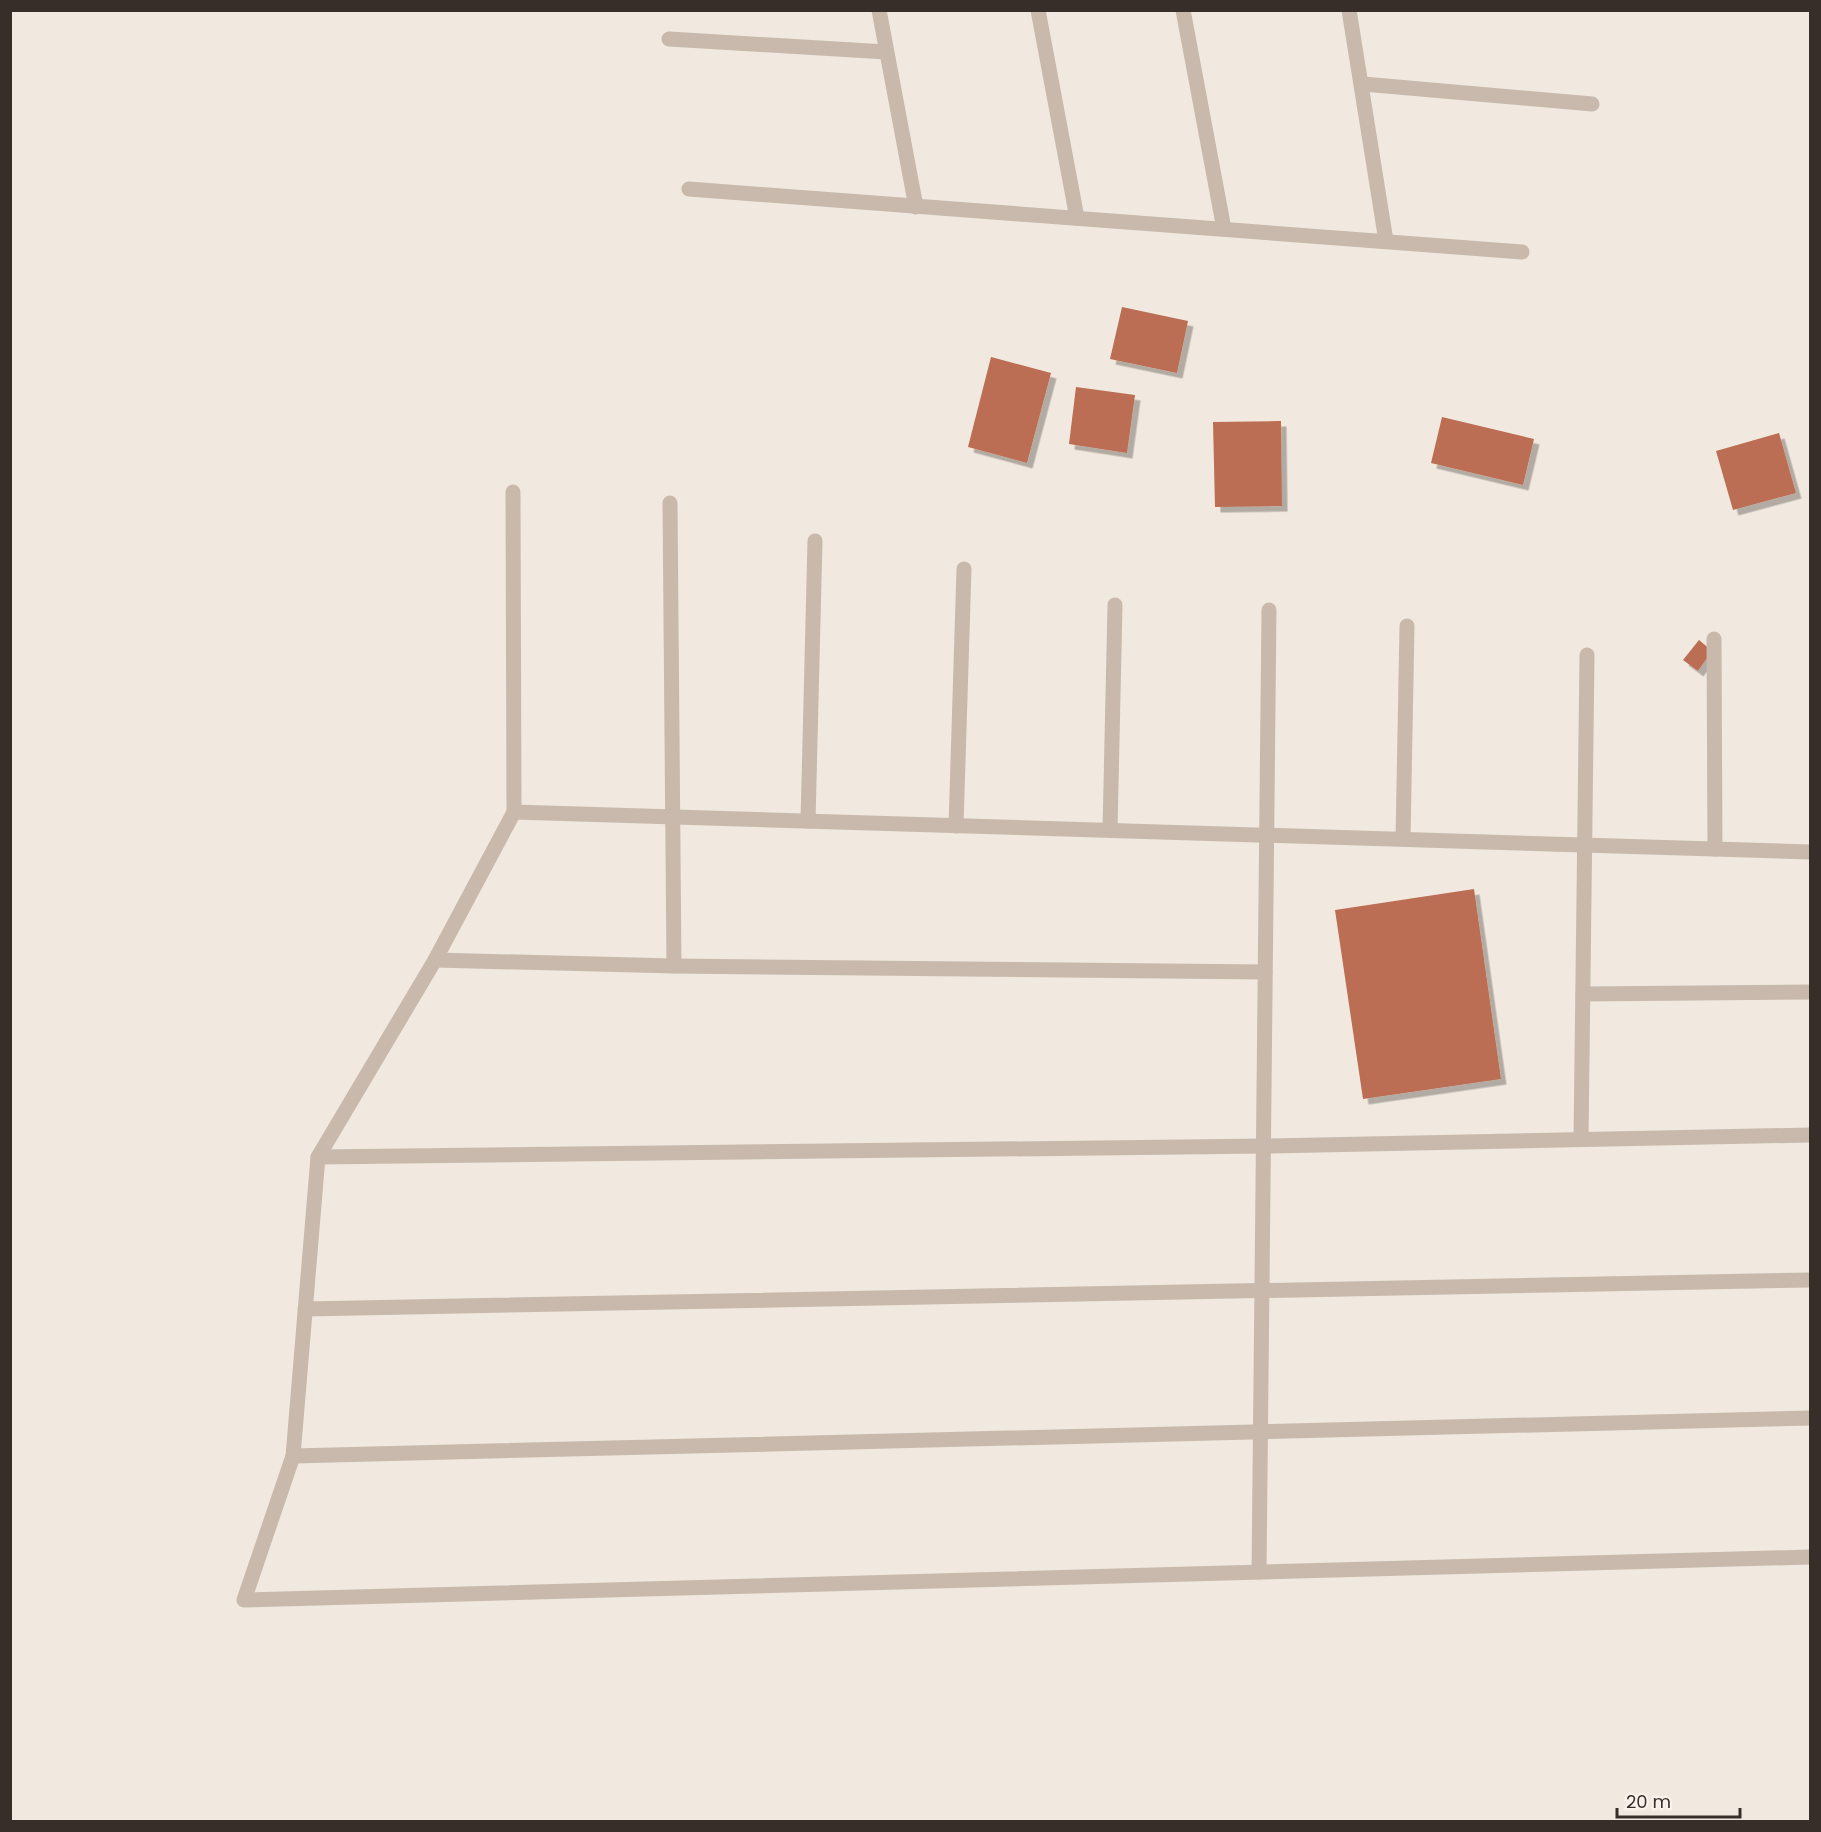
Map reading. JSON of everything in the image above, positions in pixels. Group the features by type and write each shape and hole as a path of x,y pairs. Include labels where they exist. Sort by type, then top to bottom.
{"street":[{"path":"879,10 916,207"},
{"path":"1038,10 1077,218"},
{"path":"1183,10 1224,230"},
{"path":"1349,10 1363,84 1386,241"},
{"path":"669,39 886,52"},
{"path":"1363,84 1592,104"},
{"path":"689,189 1522,252"},
{"path":"513,492 514,812 435,960 318,1157 293,1456 244,1600 1810,1557"},
{"path":"670,503 674,966"},
{"path":"808,821 815,541"},
{"path":"956,826 964,569"},
{"path":"1110,830 1114,606"},
{"path":"1258,1572 1269,610"},
{"path":"1403,839 1407,626"},
{"path":"1714,639 1715,849"},
{"path":"1581,1139 1587,655"},
{"path":"514,812 1810,852"},
{"path":"435,960 674,966 1265,972"},
{"path":"1583,994 1810,992"},
{"path":"318,1157 1264,1146 1810,1135"},
{"path":"305,1309 1810,1281"},
{"path":"293,1456 1810,1418"}],"building":[{"path":"1122,307 1188,321 1177,373 1110,359"},
{"path":"991,357 1051,373 1027,463 968,447"},
{"path":"1076,387 1135,395 1127,453 1069,444"},
{"path":"1442,417 1534,439 1523,485 1431,463"},
{"path":"1281,421 1282,506 1215,507 1213,422"},
{"path":"1779,433 1796,493 1733,510 1716,451"},
{"path":"1699,640 1712,651 1698,671 1683,660"},
{"path":"1474,889 1501,1079 1363,1099 1335,910"}]}
